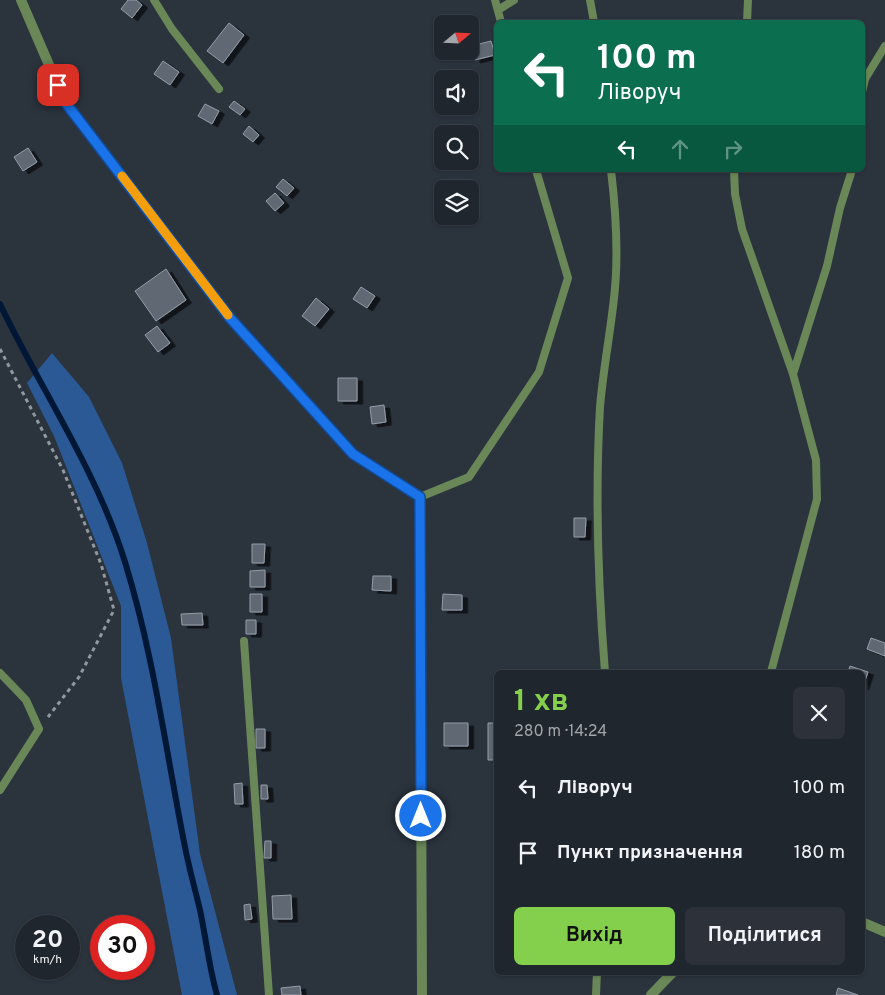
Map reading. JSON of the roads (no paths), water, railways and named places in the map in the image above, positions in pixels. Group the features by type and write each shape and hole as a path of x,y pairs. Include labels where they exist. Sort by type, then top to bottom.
{"street":[{"path":"21,0 65,102 230,318 353,454 420,497 422,995"},
{"path":"865,923 885,932"},
{"path":"651,995 670,975"}],"lane":[{"path":"154,0 172,28 219,89"},
{"path":"495,0 500,20"},
{"path":"498,10 514,0"},
{"path":"590,0 594,20"},
{"path":"747,20 748,0"},
{"path":"865,79 885,46"},
{"path":"420,497 469,476 539,372 568,278 537,172"},
{"path":"605,670 599,572 598,461 604,369 614,298 617,246 611,172"},
{"path":"734,172 735,194 742,228 793,374 816,460 817,499 772,670"},
{"path":"793,374 824,276 840,208 851,172"},
{"path":"244,641 269,995"},
{"path":"0,673 26,700 39,729 0,790"},
{"path":"596,995 597,975"}],"waterway":[{"path":"0,304 84,463 113,528 125,562 152,668 185,847 217,995"}]}
